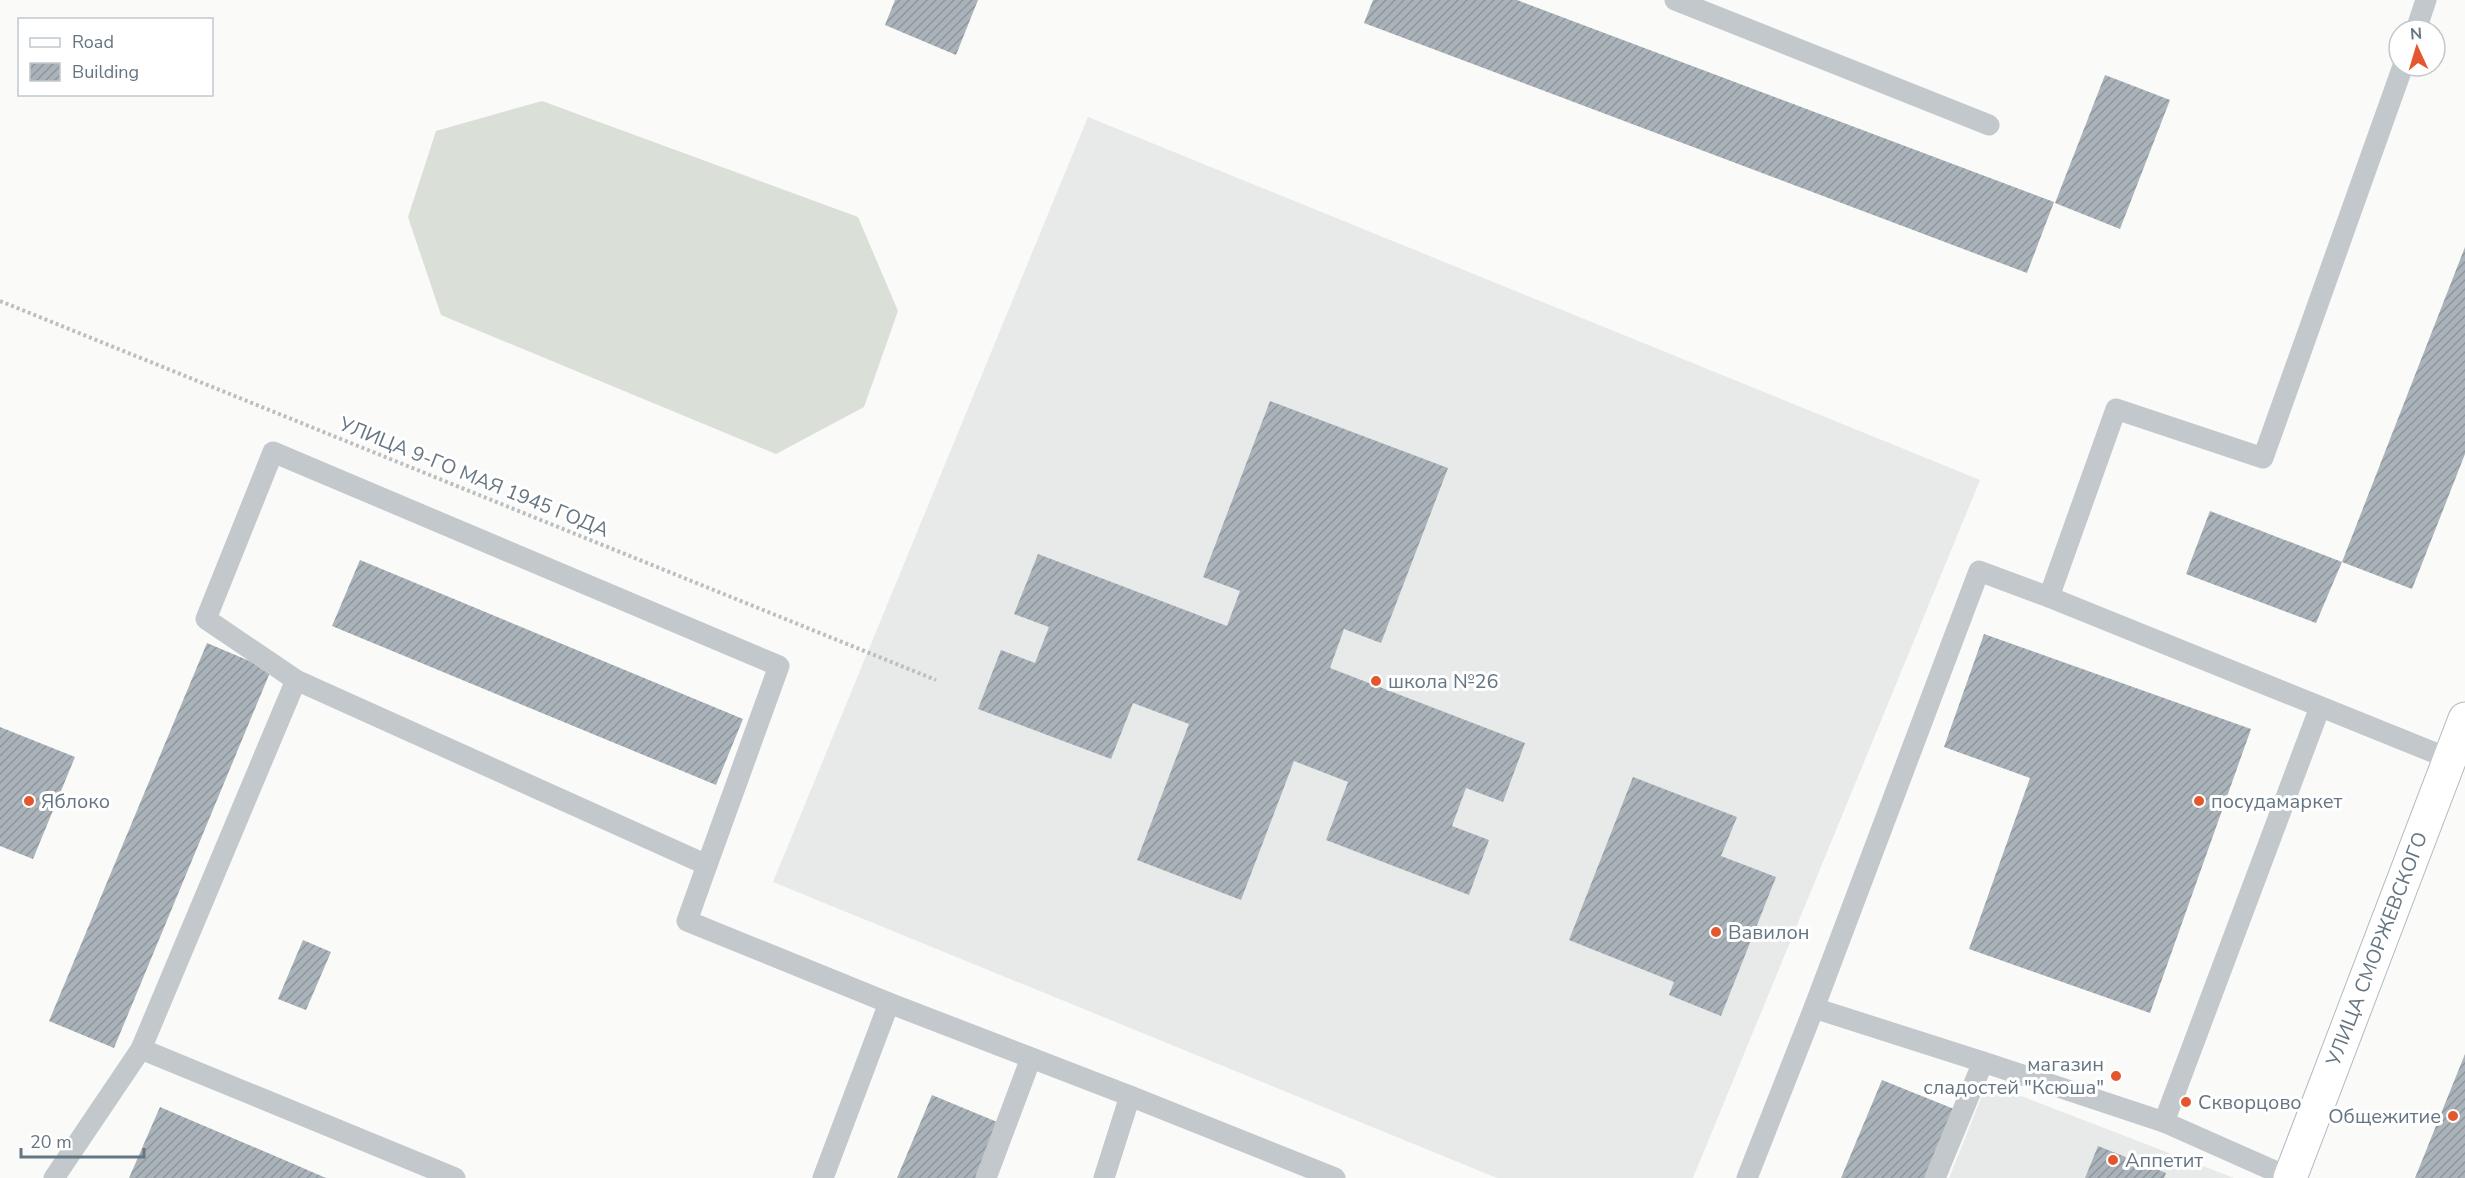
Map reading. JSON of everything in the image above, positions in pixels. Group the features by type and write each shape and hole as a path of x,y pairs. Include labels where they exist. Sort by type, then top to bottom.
{"main road":[{"name":"УЛИЦА СМОРЖЕВСКОГО","path":"2290,1178 2465,719"}],"lane":[{"path":"1674,0 1989,125"},
{"path":"2420,18 2426,0"},
{"path":"2049,597 2116,409 2263,458 2399,78"},
{"path":"707,865 296,680 206,619 273,452 779,666 687,921 1335,1178"},
{"path":"1747,1178 1814,1008 1979,571 2049,597 2450,759"},
{"path":"54,1178 141,1049 296,680"},
{"path":"2164,1122 2320,707"},
{"path":"823,1178 889,1003"},
{"path":"1814,1008 2164,1122 2290,1178"},
{"path":"141,1049 455,1178"},
{"path":"986,1178 1032,1058"},
{"path":"1935,1178 1983,1062"},
{"path":"1104,1178 1130,1096"}],"path":[{"name":"УЛИЦА 9-ГО МАЯ 1945 ГОДА","path":"0,301 936,680"}],"shaded area":[{"path":"542,101 858,217 898,311 864,407 776,454 441,315 408,217 436,131"},
{"name":"школа №26","path":"1088,117 1980,480 1693,1178 1497,1178 773,882"},
{"path":"1987,1083 2234,1178 1949,1178"}],"building":[{"path":"895,0 978,0 956,55 885,25"},
{"path":"1373,0 1517,0 2054,202 2027,273 1364,23"},
{"path":"2105,75 2170,100 2120,229 2055,203"},
{"path":"2465,247 2465,454 2412,589 2342,562"},
{"path":"1270,401 1448,468 1381,643 1344,629 1330,668 1525,743 1503,802 1466,788 1452,826 1489,840 1469,895 1326,840 1348,782 1294,761 1241,900 1137,860 1189,724 1133,703 1111,759 978,709 1001,650 1035,663 1049,627 1014,614 1038,554 1227,626 1240,591 1203,577"},
{"path":"2210,511 2342,562 2316,623 2186,574"},
{"path":"360,560 743,719 716,785 332,626"},
{"path":"1984,634 2251,729 2150,1013 1969,949 2030,778 1944,747"},
{"path":"207,643 271,670 114,1048 49,1021"},
{"name":"Яблоко","path":"0,727 75,757 33,859 0,846"},
{"path":"1633,777 1737,817 1721,856 1776,877 1721,1016 1669,995 1674,982 1569,940"},
{"path":"303,940 331,952 306,1010 278,999"},
{"name":"Общежитие","path":"2465,1054 2465,1178 2415,1178"},
{"path":"1882,1080 1959,1111 1931,1178 1841,1178"},
{"path":"932,1095 1002,1124 979,1178 897,1178"},
{"path":"160,1107 296,1165 326,1178 129,1178"},
{"name":"Аппетит","path":"2098,1146 2166,1173 2164,1178 2085,1178"}],"place":[{"name":"школа №26","path":"1376,681"},
{"name":"Яблоко","path":"29,801"},
{"name":"посудамаркет","path":"2199,801"},
{"name":"Вавилон","path":"1716,932"},
{"name":"магазин сладостей \"Ксюша\"","path":"2116,1076"},
{"name":"Скворцово","path":"2186,1102"},
{"name":"Общежитие","path":"2453,1116"},
{"name":"Аппетит","path":"2113,1160"}]}
